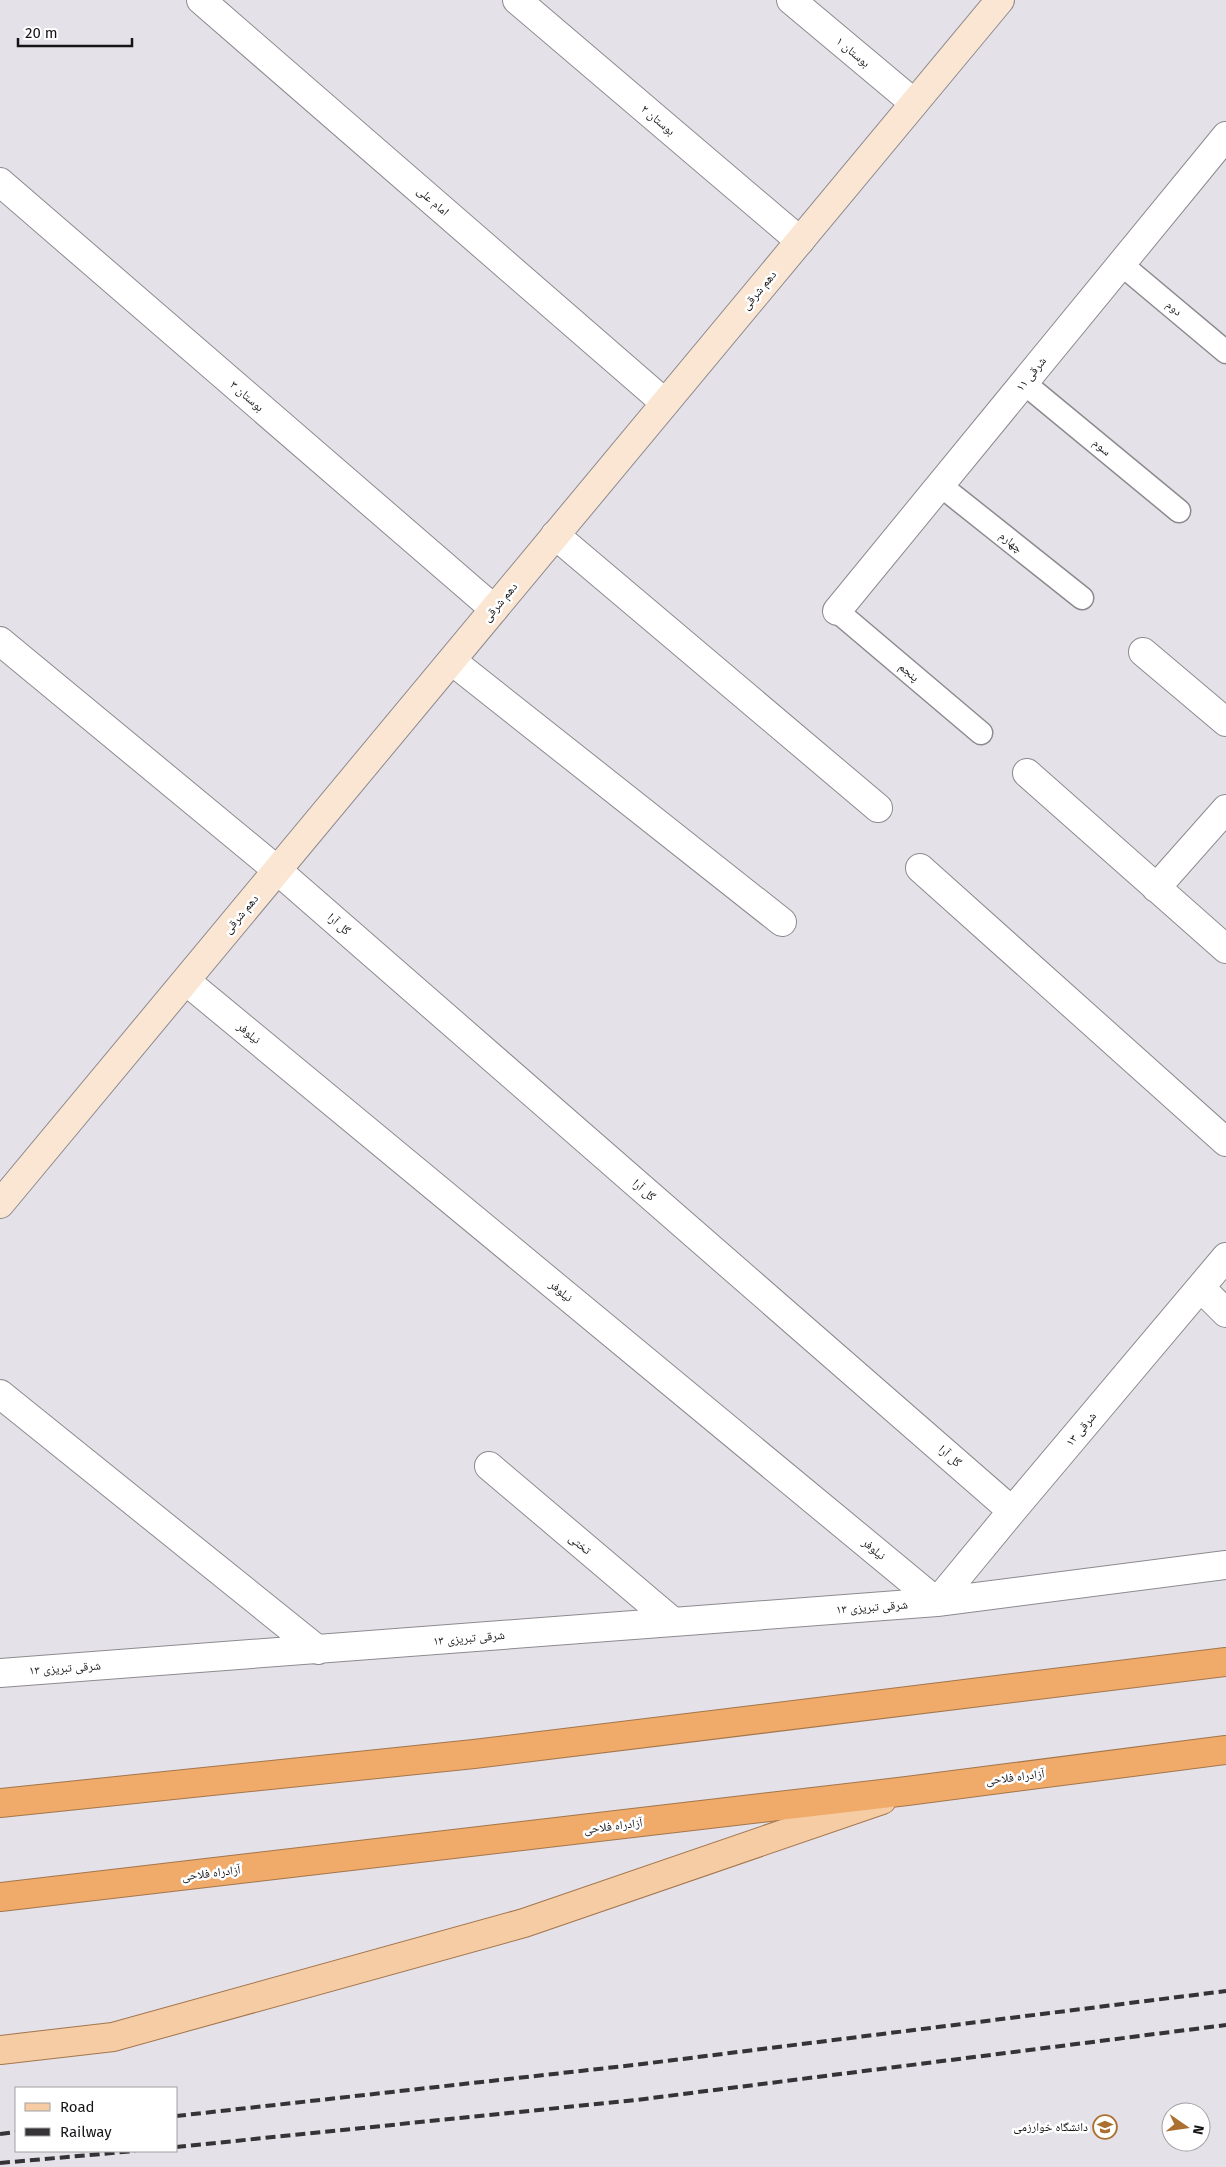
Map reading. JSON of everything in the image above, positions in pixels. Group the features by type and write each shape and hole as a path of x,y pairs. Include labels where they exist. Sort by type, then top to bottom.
{"highway":[{"path":"0,1803 484,1753 1226,1662"},
{"name":"آزادراه فلاحی","path":"0,1897 906,1791 1226,1750"}],"main road":[{"path":"0,2050 113,2037 524,1924 906,1791"}],"street":[{"name":"امام علی","path":"201,0 666,403"},
{"name":"بوستان ۲","path":"517,0 800,241"},
{"name":"بوستان ۱","path":"791,0 914,104"},
{"name":"دهم شرقی","path":"0,1204 1000,0"},
{"name":"۱۱ شرقی","path":"837,611 1226,136"},
{"name":"بوستان ۳","path":"0,182 494,610"},
{"path":"556,535 878,808"},
{"name":"گل آرا","path":"0,641 277,870 1012,1510"},
{"path":"1143,652 1226,722"},
{"path":"452,661 782,922"},
{"path":"1027,773 1226,949"},
{"path":"1156,888 1226,809"},
{"path":"920,868 1226,1142"},
{"name":"نیلوفر","path":"186,981 937,1602"},
{"name":"۱۳ شرقی","path":"937,1602 1012,1510 1226,1257"},
{"path":"1200,1288 1226,1313"},
{"path":"0,1394 318,1650"},
{"name":"تختی","path":"489,1466 672,1621"},
{"name":"۱۳ شرقی تبریزی","path":"0,1673 937,1602 1226,1565"}],"lane":[{"name":"دوم","path":"1121,264 1226,352"},
{"name":"سوم","path":"1024,383 1179,511"},
{"name":"چهارم","path":"940,485 1082,598"},
{"name":"پنجم","path":"837,611 981,733"}],"railway":[{"path":"178,2116 634,2065 1226,1991"},
{"path":"178,2147 636,2100 1226,2025"},
{"path":"0,2134 15,2132"},
{"path":"0,2163 124,2152"}],"place":[{"name":"دانشگاه خوارزمی","path":"1105,2127"}]}
